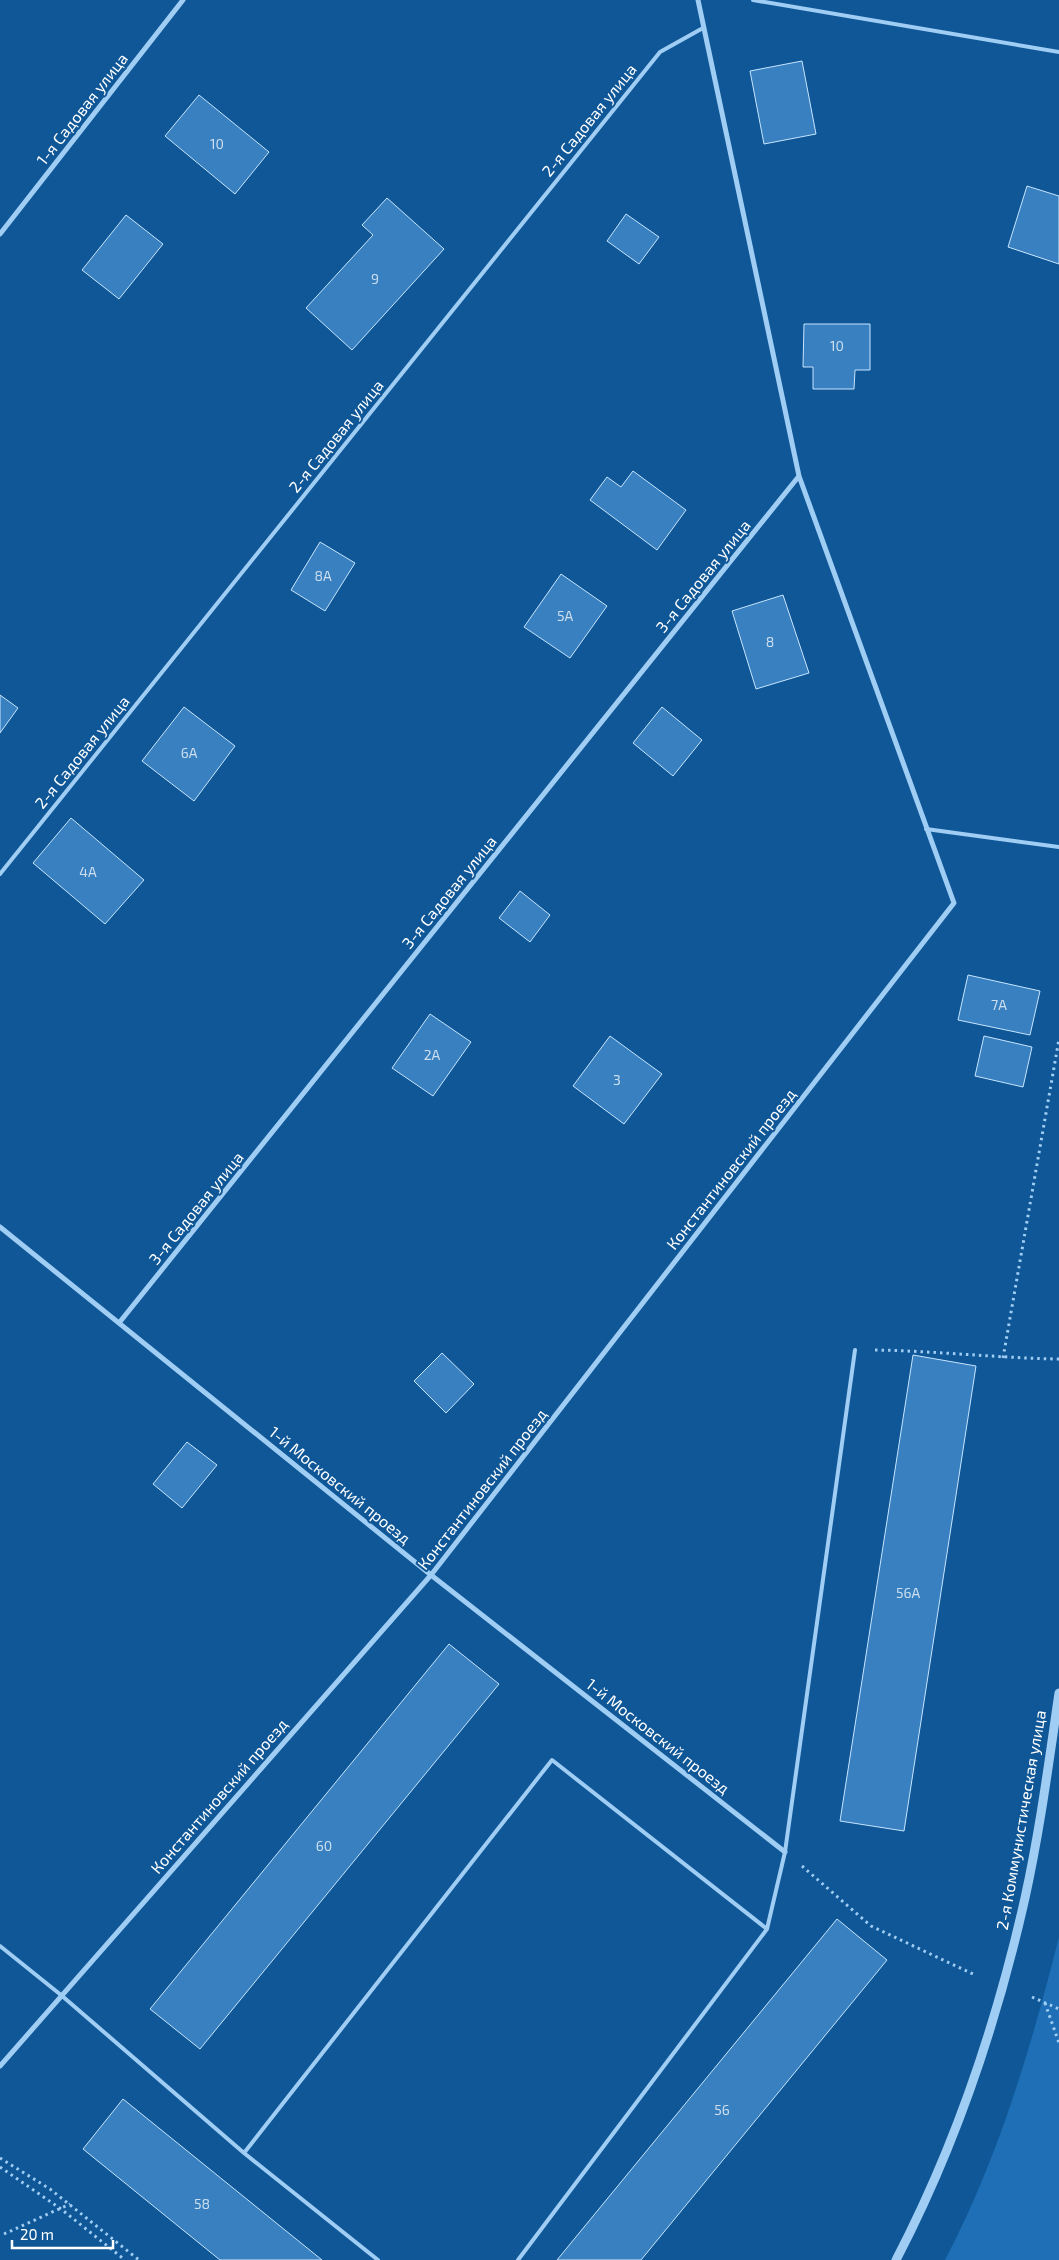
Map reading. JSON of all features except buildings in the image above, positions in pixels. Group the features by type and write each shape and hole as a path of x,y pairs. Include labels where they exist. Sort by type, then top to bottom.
{"street":[{"name":"1-я Садовая улица","path":"0,234 183,0"},
{"path":"698,0 799,476 926,829"},
{"name":"3-я Садовая улица","path":"119,1323 799,476"},
{"name":"Константиновский проезд","path":"0,2066 61,1994 431,1575 954,903 926,829"},
{"name":"1-й Московский проезд","path":"0,1227 431,1575 785,1852"},
{"name":"2-я Коммунистическая улица","path":"896,2260 926,2199 957,2123 990,2029 1011,1957 1034,1855 1059,1693"}],"lane":[{"path":"753,0 1059,52"},
{"name":"2-я Садовая улица","path":"0,874 660,52 703,28"},
{"path":"926,829 1059,847"},
{"path":"518,2260 767,1929 785,1852 855,1350"},
{"path":"244,2153 552,1760 767,1929"},
{"path":"0,1946 61,1994 244,2153 378,2260"}],"path":[{"path":"1003,1358 1059,1039"},
{"path":"855,1350 932,1350 1003,1358 1059,1360"},
{"path":"785,1852 871,1926 976,1975"},
{"path":"1032,1997 1059,2009"},
{"path":"1045,2003 1059,2043"},
{"path":"0,2158 70,2204 139,2260"},
{"path":"0,2167 62,2209 125,2260"},
{"path":"4,2234 70,2204"}],"shaded area":[{"path":"1059,1937 1059,2260 945,2260 964,2222 997,2143 1025,2061"}]}
